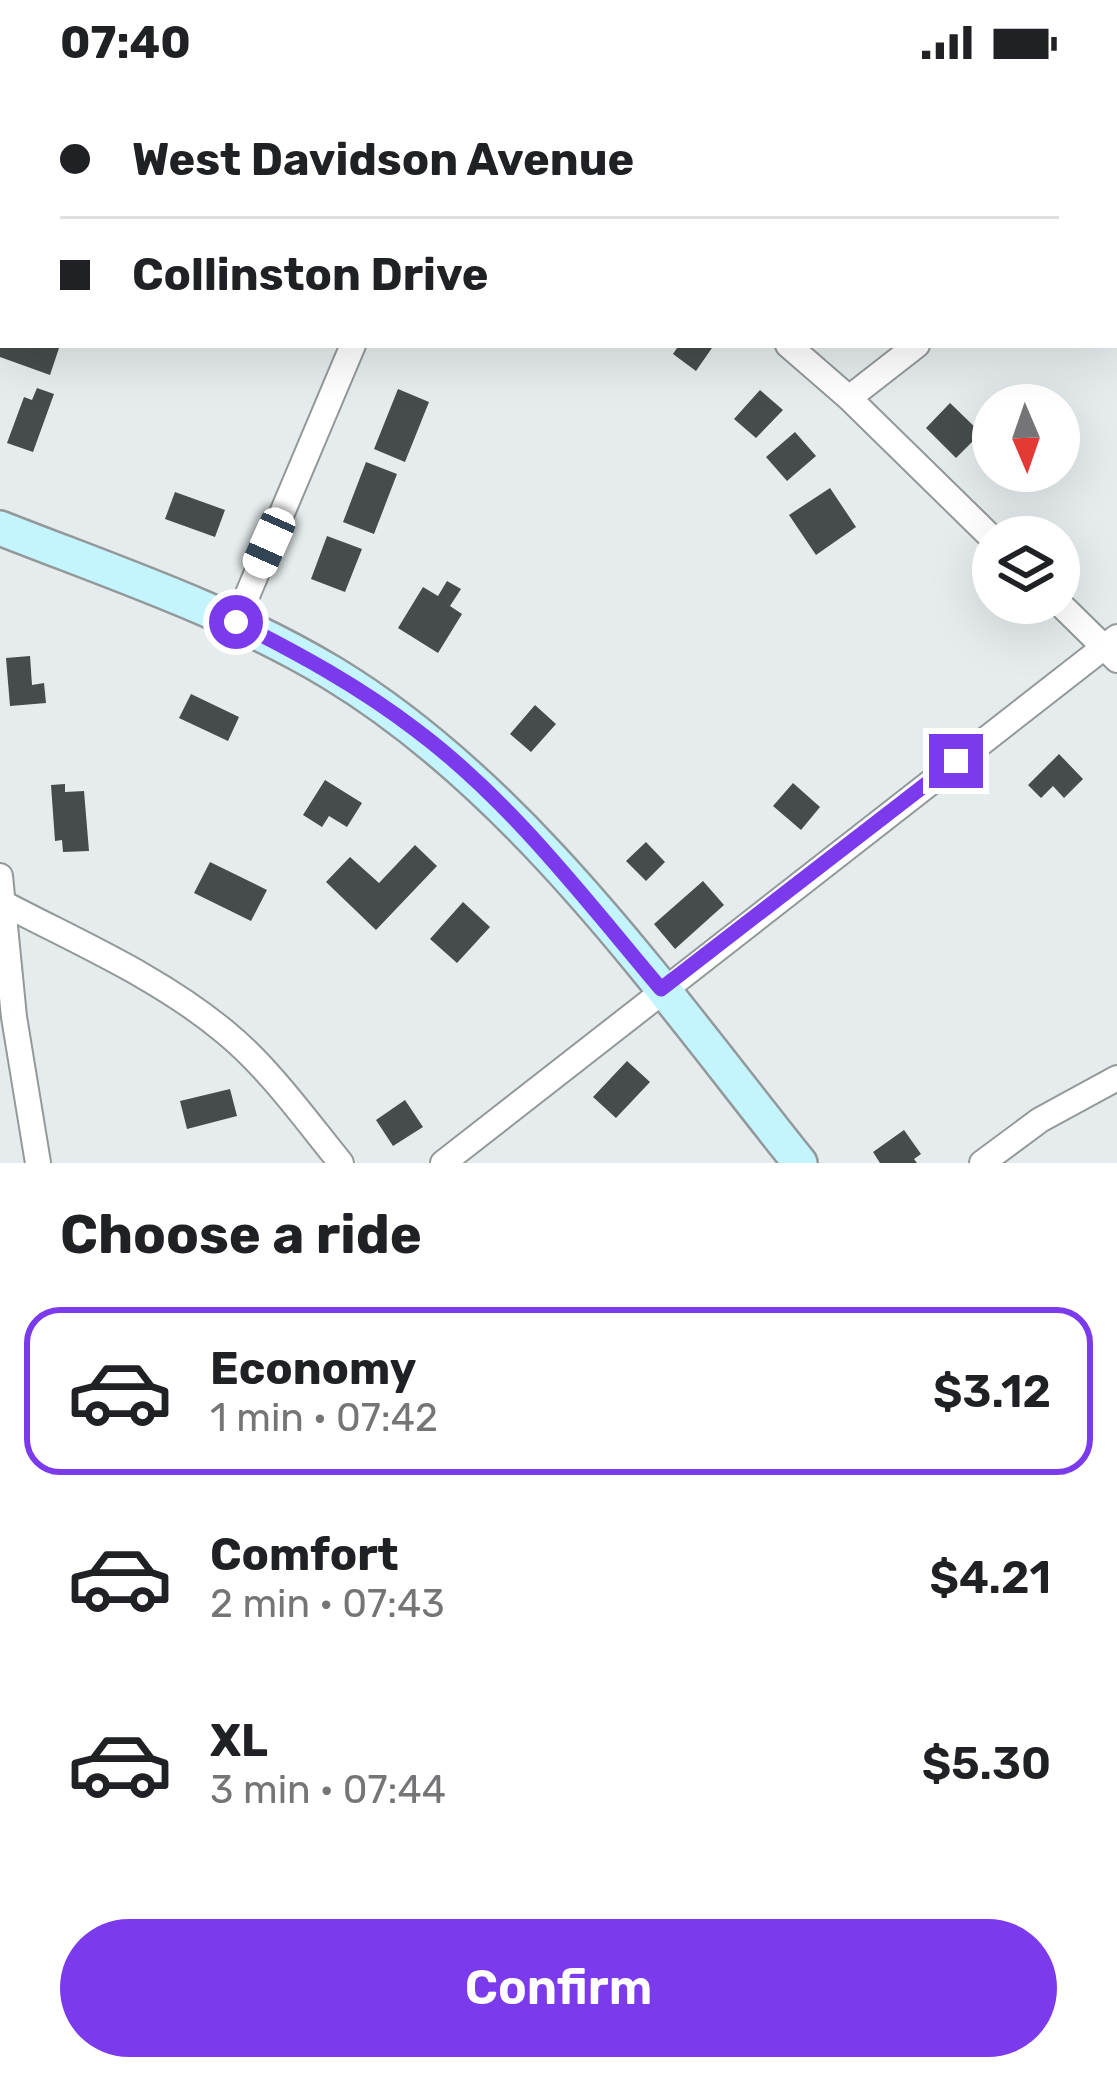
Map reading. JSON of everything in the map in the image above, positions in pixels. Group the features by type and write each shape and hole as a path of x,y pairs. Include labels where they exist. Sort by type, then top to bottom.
{"street":[{"path":"236,622 352,348"},
{"path":"791,348 972,518"},
{"path":"849,398 913,348"},
{"path":"0,528 236,622 336,675 440,749 523,828 661,989 800,1163"},
{"path":"443,1163 661,989 1113,648 1080,620"},
{"path":"0,876 14,1017 38,1163"},
{"path":"3,903 170,991 229,1035 340,1163"},
{"path":"982,1163 1040,1120 1117,1078"}],"building":[{"path":"0,348 59,348 50,375 0,357"},
{"path":"677,348 712,348 696,371 673,354"},
{"path":"37,388 54,394 33,452 7,443 24,397 32,400"},
{"path":"398,389 429,402 405,462 374,449"},
{"path":"760,390 783,410 756,438 734,419"},
{"path":"950,403 972,424 972,442 956,458 926,428"},
{"path":"795,432 816,456 787,481 766,457"},
{"path":"366,462 397,474 374,534 343,522"},
{"path":"830,488 856,527 816,555 789,515"},
{"path":"175,492 225,510 215,537 165,519"},
{"path":"327,536 362,549 345,592 311,579"},
{"path":"447,581 461,589 450,606 462,614 438,653 398,628 423,587 438,596"},
{"path":"30,656 32,685 44,683 46,703 10,706 6,658"},
{"path":"191,694 239,717 228,741 179,718"},
{"path":"535,705 556,724 531,752 510,734"},
{"path":"1059,754 1083,779 1064,798 1053,786 1041,798 1028,785"},
{"path":"325,780 362,803 347,827 329,816 322,827 303,815"},
{"path":"793,783 820,807 801,830 773,806"},
{"path":"65,784 65,792 84,791 89,851 63,852 62,840 55,841 51,785"},
{"path":"646,842 665,862 646,881 626,861"},
{"path":"415,845 437,866 376,930 326,882 350,857 379,883"},
{"path":"210,862 267,890 251,921 194,893"},
{"path":"703,881 724,905 675,949 654,924"},
{"path":"463,902 490,927 457,963 430,939"},
{"path":"627,1061 650,1082 616,1118 593,1097"},
{"path":"230,1089 237,1116 187,1129 180,1101"},
{"path":"405,1100 423,1127 393,1146 376,1120"},
{"path":"904,1130 921,1154 914,1159 917,1163 880,1163 873,1152"}],"route":[{"path":"236,622 336,675 440,749 523,828 661,989 956,761"}]}
